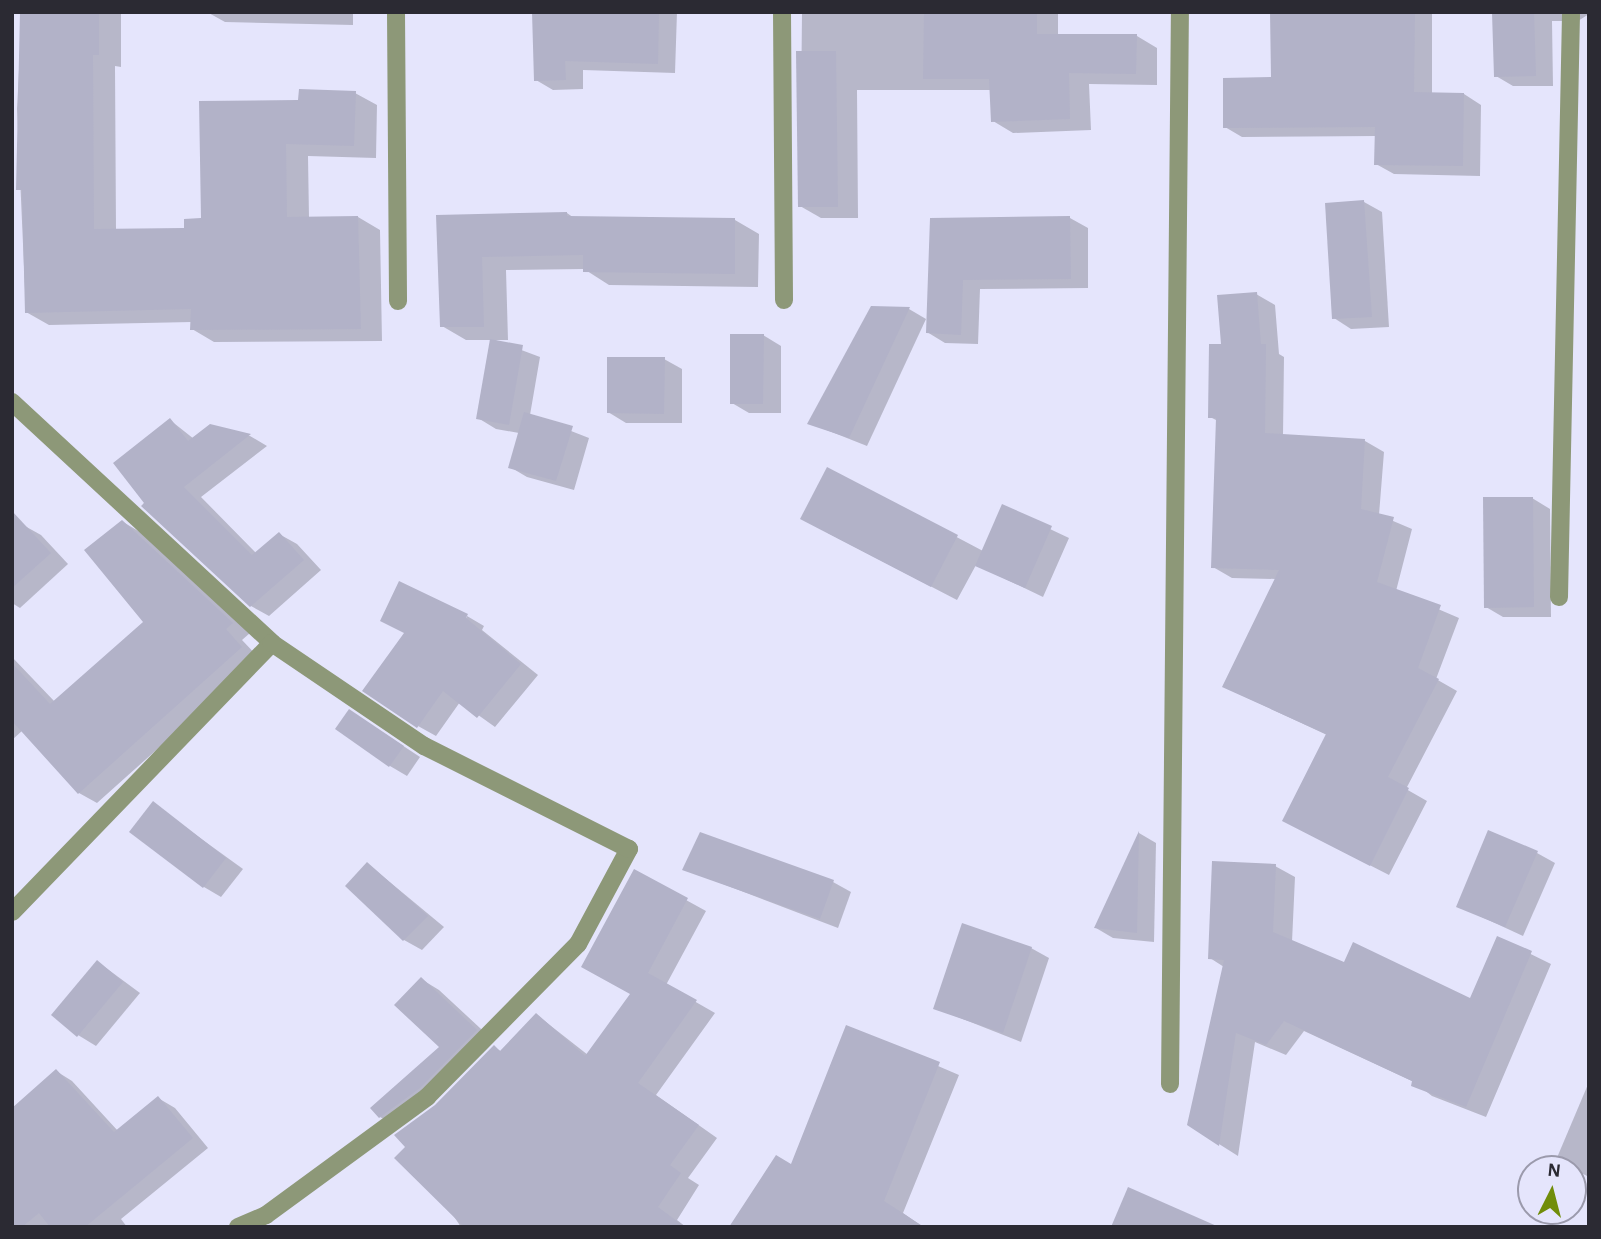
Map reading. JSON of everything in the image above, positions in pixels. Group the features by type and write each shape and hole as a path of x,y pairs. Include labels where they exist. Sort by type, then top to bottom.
{"street":[{"path":"396,12 398,301"},
{"path":"782,12 784,300"},
{"path":"1170,1084 1180,12"},
{"path":"1559,597 1571,12"},
{"path":"12,402 272,643 424,746 629,849 578,944 436,1088 268,1221 238,1227"},
{"path":"12,912 272,643"}],"building":[{"path":"20,12 99,12 99,55 93,55 94,229 184,228 184,219 201,218 199,101 298,100 299,89 356,91 354,146 286,144 287,217 358,216 361,329 190,330 191,309 25,313 22,190 16,190"},
{"path":"532,12 659,12 658,64 565,61 566,80 534,81"},
{"path":"924,12 1037,12 1037,34 1137,34 1136,74 1069,73 1070,119 991,122 989,79 923,79"},
{"path":"1270,12 1415,12 1414,92 1464,93 1463,166 1374,165 1375,127 1223,128 1223,78 1271,77"},
{"path":"1492,12 1534,12 1536,76 1494,77"},
{"path":"796,51 836,51 838,207 798,207"},
{"path":"1364,200 1372,317 1332,319 1325,203"},
{"path":"567,212 567,216 735,218 735,274 583,272 583,255 482,257 484,327 440,327 436,215"},
{"path":"1070,216 1071,279 963,280 961,335 926,333 930,218"},
{"path":"1257,292 1261,344 1266,344 1265,433 1365,439 1361,509 1394,517 1377,582 1441,605 1418,668 1439,679 1388,777 1409,788 1370,866 1282,821 1326,734 1222,687 1279,570 1211,568 1216,418 1208,418 1209,344 1221,344 1217,295"},
{"path":"871,306 910,307 849,438 807,424"},
{"path":"730,334 764,334 763,404 730,404"},
{"path":"490,339 523,345 509,425 476,419"},
{"path":"607,357 665,357 664,414 607,413"},
{"path":"524,412 573,426 556,481 508,468"},
{"path":"170,418 188,441 210,424 251,434 184,487 252,555 279,532 304,560 250,607 141,506 144,503 113,463"},
{"path":"827,467 958,535 931,587 800,519"},
{"path":"1483,497 1533,497 1534,607 1484,608"},
{"path":"1002,504 1052,526 1025,588 975,566"},
{"path":"12,511 51,553 12,588"},
{"path":"122,520 233,623 226,629 242,647 78,794 12,721 12,663 50,704 143,622 84,550"},
{"path":"399,581 468,614 466,618 521,664 477,718 443,691 417,728 362,691 404,633 380,621"},
{"path":"349,709 404,746 389,767 335,729"},
{"path":"153,801 226,858 203,888 129,832"},
{"path":"1488,830 1538,851 1505,927 1456,907"},
{"path":"1139,831 1137,933 1094,928"},
{"path":"700,832 834,880 820,919 682,870"},
{"path":"1212,861 1276,864 1273,932 1344,962 1353,942 1470,998 1497,936 1532,951 1466,1107 1411,1086 1412,1081 1284,1021 1266,1045 1236,1033 1219,1146 1187,1125 1224,960 1208,959"},
{"path":"367,862 428,916 403,941 345,886"},
{"path":"634,869 688,898 648,973 697,1000 638,1083 699,1125 670,1165 681,1173 658,1207 685,1227 464,1227 394,1158 405,1147 394,1135 435,1105 494,1045 500,1051 536,1013 585,1056 630,994 581,967"},
{"path":"962,923 1032,947 1003,1033 933,1009"},
{"path":"97,960 123,982 77,1037 51,1015"},
{"path":"421,977 477,1030 420,1088 379,1118 370,1108 439,1047 394,1005"},
{"path":"846,1025 940,1062 884,1201 924,1227 729,1227 776,1155 791,1164"},
{"path":"56,1069 114,1132 158,1096 193,1138 85,1227 50,1227 39,1213 22,1227 12,1227 12,1108"},
{"path":"1128,1187 1219,1227 1111,1227"}]}
